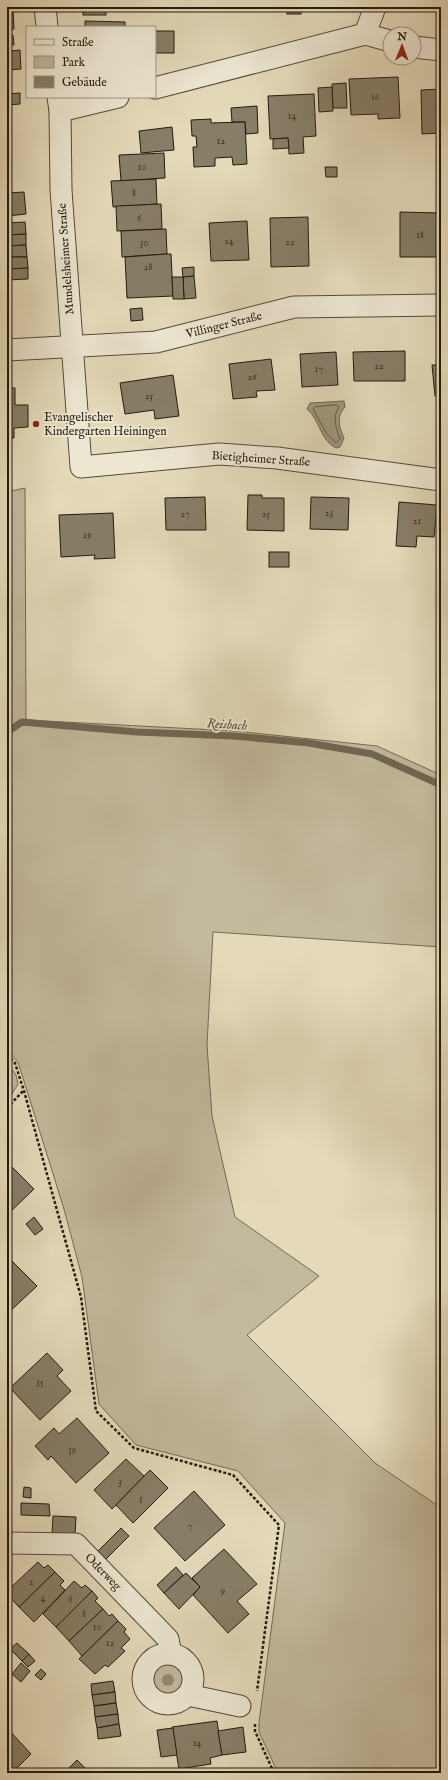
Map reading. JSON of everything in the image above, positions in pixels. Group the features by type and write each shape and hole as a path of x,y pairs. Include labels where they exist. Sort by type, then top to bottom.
{"street":[{"path":"44,7 47,26"},
{"path":"365,34 375,7"},
{"path":"156,88 365,34 382,39"},
{"path":"422,48 441,50"},
{"name":"Mundelsheimer Straße","path":"81,467 61,190 59,104 110,98"},
{"name":"Villinger Straße","path":"7,350 156,342 294,307 441,305"},
{"name":"Bietigheimer Straße","path":"81,467 218,454 277,458 441,480"},
{"name":"Oderweg","path":"7,1543 76,1544 168,1639 171,1654"},
{"path":"171,1654 184,1660 193,1673 192,1688 188,1695 174,1704 159,1703 147,1693 143,1677 145,1669 157,1657 171,1654"},
{"path":"188,1695 247,1711"}],"path":[{"path":"7,1055 15,1063 24,1091 80,1297 96,1411 134,1448 233,1475 279,1525 257,1694"},
{"path":"7,1108 24,1091"},
{"path":"247,1711 274,1773"}],"green space":[{"path":"25,488 26,720 235,731 377,746 441,775 441,947 213,932 207,1045 212,1116 235,1217 319,1276 247,1335 375,1463 441,1508 441,1773 278,1773 259,1732 259,1723 285,1523 238,1471 136,1445 99,1404 82,1277 64,1209 18,1062 7,1050 7,492"},
{"path":"7,1062 16,1075 18,1084 7,1102"},
{"path":"165,1663 171,1663 181,1670 184,1679 183,1685 177,1692 171,1695 165,1695 155,1688 152,1682 152,1676 159,1666"}],"water":[{"path":"344,401 345,407 340,415 339,422 344,438 340,447 336,448 323,435 315,419 307,409 310,403"}],"building":[{"path":"7,7 13,7 14,29 7,30"},
{"path":"83,7 106,7 106,15 83,15"},
{"path":"287,7 301,7 301,14 287,14"},
{"path":"427,7 441,7 441,9 427,9"},
{"path":"85,21 125,22 125,26 85,26"},
{"path":"156,31 174,31 174,53 156,53"},
{"path":"13,35 14,45 7,45 7,36"},
{"path":"7,45 11,45 11,51 20,50 21,69 7,70"},
{"path":"398,77 400,118 378,119 378,114 351,115 349,79"},
{"path":"346,83 347,108 333,108 332,84"},
{"path":"332,87 333,111 319,112 318,88"},
{"path":"441,89 441,133 422,134 421,90"},
{"path":"20,93 20,104 7,105 7,94"},
{"path":"314,94 316,136 303,137 304,153 289,154 288,138 270,139 268,96"},
{"path":"257,106 258,133 246,134 245,122 232,122 231,108"},
{"path":"211,119 211,123 245,122 247,164 233,165 232,157 215,158 215,166 194,167 193,147 197,147 196,136 192,136 191,120"},
{"path":"172,127 174,150 141,153 139,131"},
{"path":"288,138 289,148 273,149 273,139"},
{"path":"164,153 165,178 121,181 119,155"},
{"path":"325,167 337,167 337,177 326,177"},
{"path":"156,179 157,204 113,207 111,181"},
{"path":"24,192 26,214 7,216 7,193"},
{"path":"161,204 162,229 117,231 116,206"},
{"path":"400,212 441,213 441,257 400,257"},
{"path":"308,217 309,266 271,267 270,218"},
{"path":"247,221 249,260 211,261 209,223"},
{"path":"25,222 26,234 7,235 7,223"},
{"path":"166,229 167,254 122,257 121,231"},
{"path":"26,234 26,245 7,246 7,235"},
{"path":"26,245 27,257 7,257 7,246"},
{"path":"171,254 173,296 127,298 125,257"},
{"path":"7,257 27,257 28,268 7,269"},
{"path":"194,267 194,276 183,277 182,268"},
{"path":"28,268 28,279 7,280 7,269"},
{"path":"194,276 196,298 184,299 183,277"},
{"path":"172,277 183,277 184,299 173,299"},
{"path":"142,308 143,320 131,321 130,309"},
{"path":"405,351 405,381 354,381 353,352"},
{"path":"336,352 338,385 302,387 300,354"},
{"path":"271,359 275,390 256,391 257,397 233,399 229,364"},
{"path":"432,365 441,365 441,396 435,396"},
{"path":"173,375 179,416 155,419 154,410 125,414 120,383"},
{"path":"7,388 15,388 15,405 28,405 28,427 14,428 14,438 7,437"},
{"path":"248,495 262,495 262,498 284,498 284,531 247,530"},
{"path":"205,497 206,530 166,530 165,498"},
{"path":"311,497 349,498 348,530 310,529"},
{"path":"399,502 437,505 434,537 417,536 416,547 396,546"},
{"path":"113,513 115,558 94,559 95,555 61,557 59,515"},
{"path":"269,552 289,552 289,567 269,567"},
{"path":"7,1162 34,1189 7,1215"},
{"path":"34,1217 43,1229 35,1235 26,1224"},
{"path":"7,1256 37,1286 7,1314"},
{"path":"47,1353 63,1370 57,1376 71,1391 40,1420 10,1388"},
{"path":"77,1418 109,1453 76,1483 51,1456 48,1460 35,1446 54,1428 59,1434"},
{"path":"126,1459 144,1476 112,1509 94,1490"},
{"path":"150,1470 168,1488 133,1523 116,1505"},
{"path":"24,1487 31,1488 31,1498 23,1497"},
{"path":"194,1491 225,1525 185,1561 154,1528"},
{"path":"21,1503 49,1504 50,1516 21,1515"},
{"path":"53,1516 76,1517 75,1535 52,1535"},
{"path":"121,1528 129,1536 106,1559 98,1551"},
{"path":"224,1549 257,1584 237,1601 249,1614 228,1633 193,1595 200,1587 192,1578"},
{"path":"38,1562 44,1568 48,1565 55,1572 19,1607 7,1594 7,1591"},
{"path":"176,1567 183,1575 164,1593 157,1585"},
{"path":"55,1572 64,1581 60,1585 65,1590 34,1622 19,1607"},
{"path":"186,1573 200,1587 179,1609 164,1593"},
{"path":"74,1581 82,1588 85,1585 92,1591 56,1627 43,1614"},
{"path":"92,1591 98,1598 95,1601 103,1609 69,1641 56,1627"},
{"path":"103,1609 109,1616 112,1614 118,1621 82,1656 69,1641"},
{"path":"118,1621 126,1629 124,1632 130,1639 121,1648 125,1651 108,1667 105,1665 95,1674 79,1659"},
{"path":"17,1643 29,1654 22,1661 10,1649"},
{"path":"29,1654 35,1661 28,1667 22,1661"},
{"path":"21,1663 30,1671 21,1682 12,1674"},
{"path":"41,1669 46,1674 41,1680 35,1675"},
{"path":"113,1681 115,1692 92,1695 91,1684"},
{"path":"115,1692 116,1703 94,1706 92,1695"},
{"path":"116,1703 118,1714 95,1717 94,1706"},
{"path":"118,1714 119,1724 97,1728 95,1717"},
{"path":"217,1721 222,1755 210,1758 211,1764 179,1769 172,1727"},
{"path":"119,1724 121,1736 98,1739 97,1728"},
{"path":"243,1727 246,1752 222,1755 218,1731"},
{"path":"7,1728 31,1754 12,1773 7,1768"},
{"path":"173,1728 177,1755 161,1757 157,1730"},
{"path":"77,1760 88,1771 86,1773 64,1773"}],"waterway":[{"name":"Reisbach","path":"7,732 22,722 137,732 234,736 309,743 372,754 441,785"}],"place":[{"name":"Evangelischer Kindergarten Heiningen","path":"36,424"}]}
